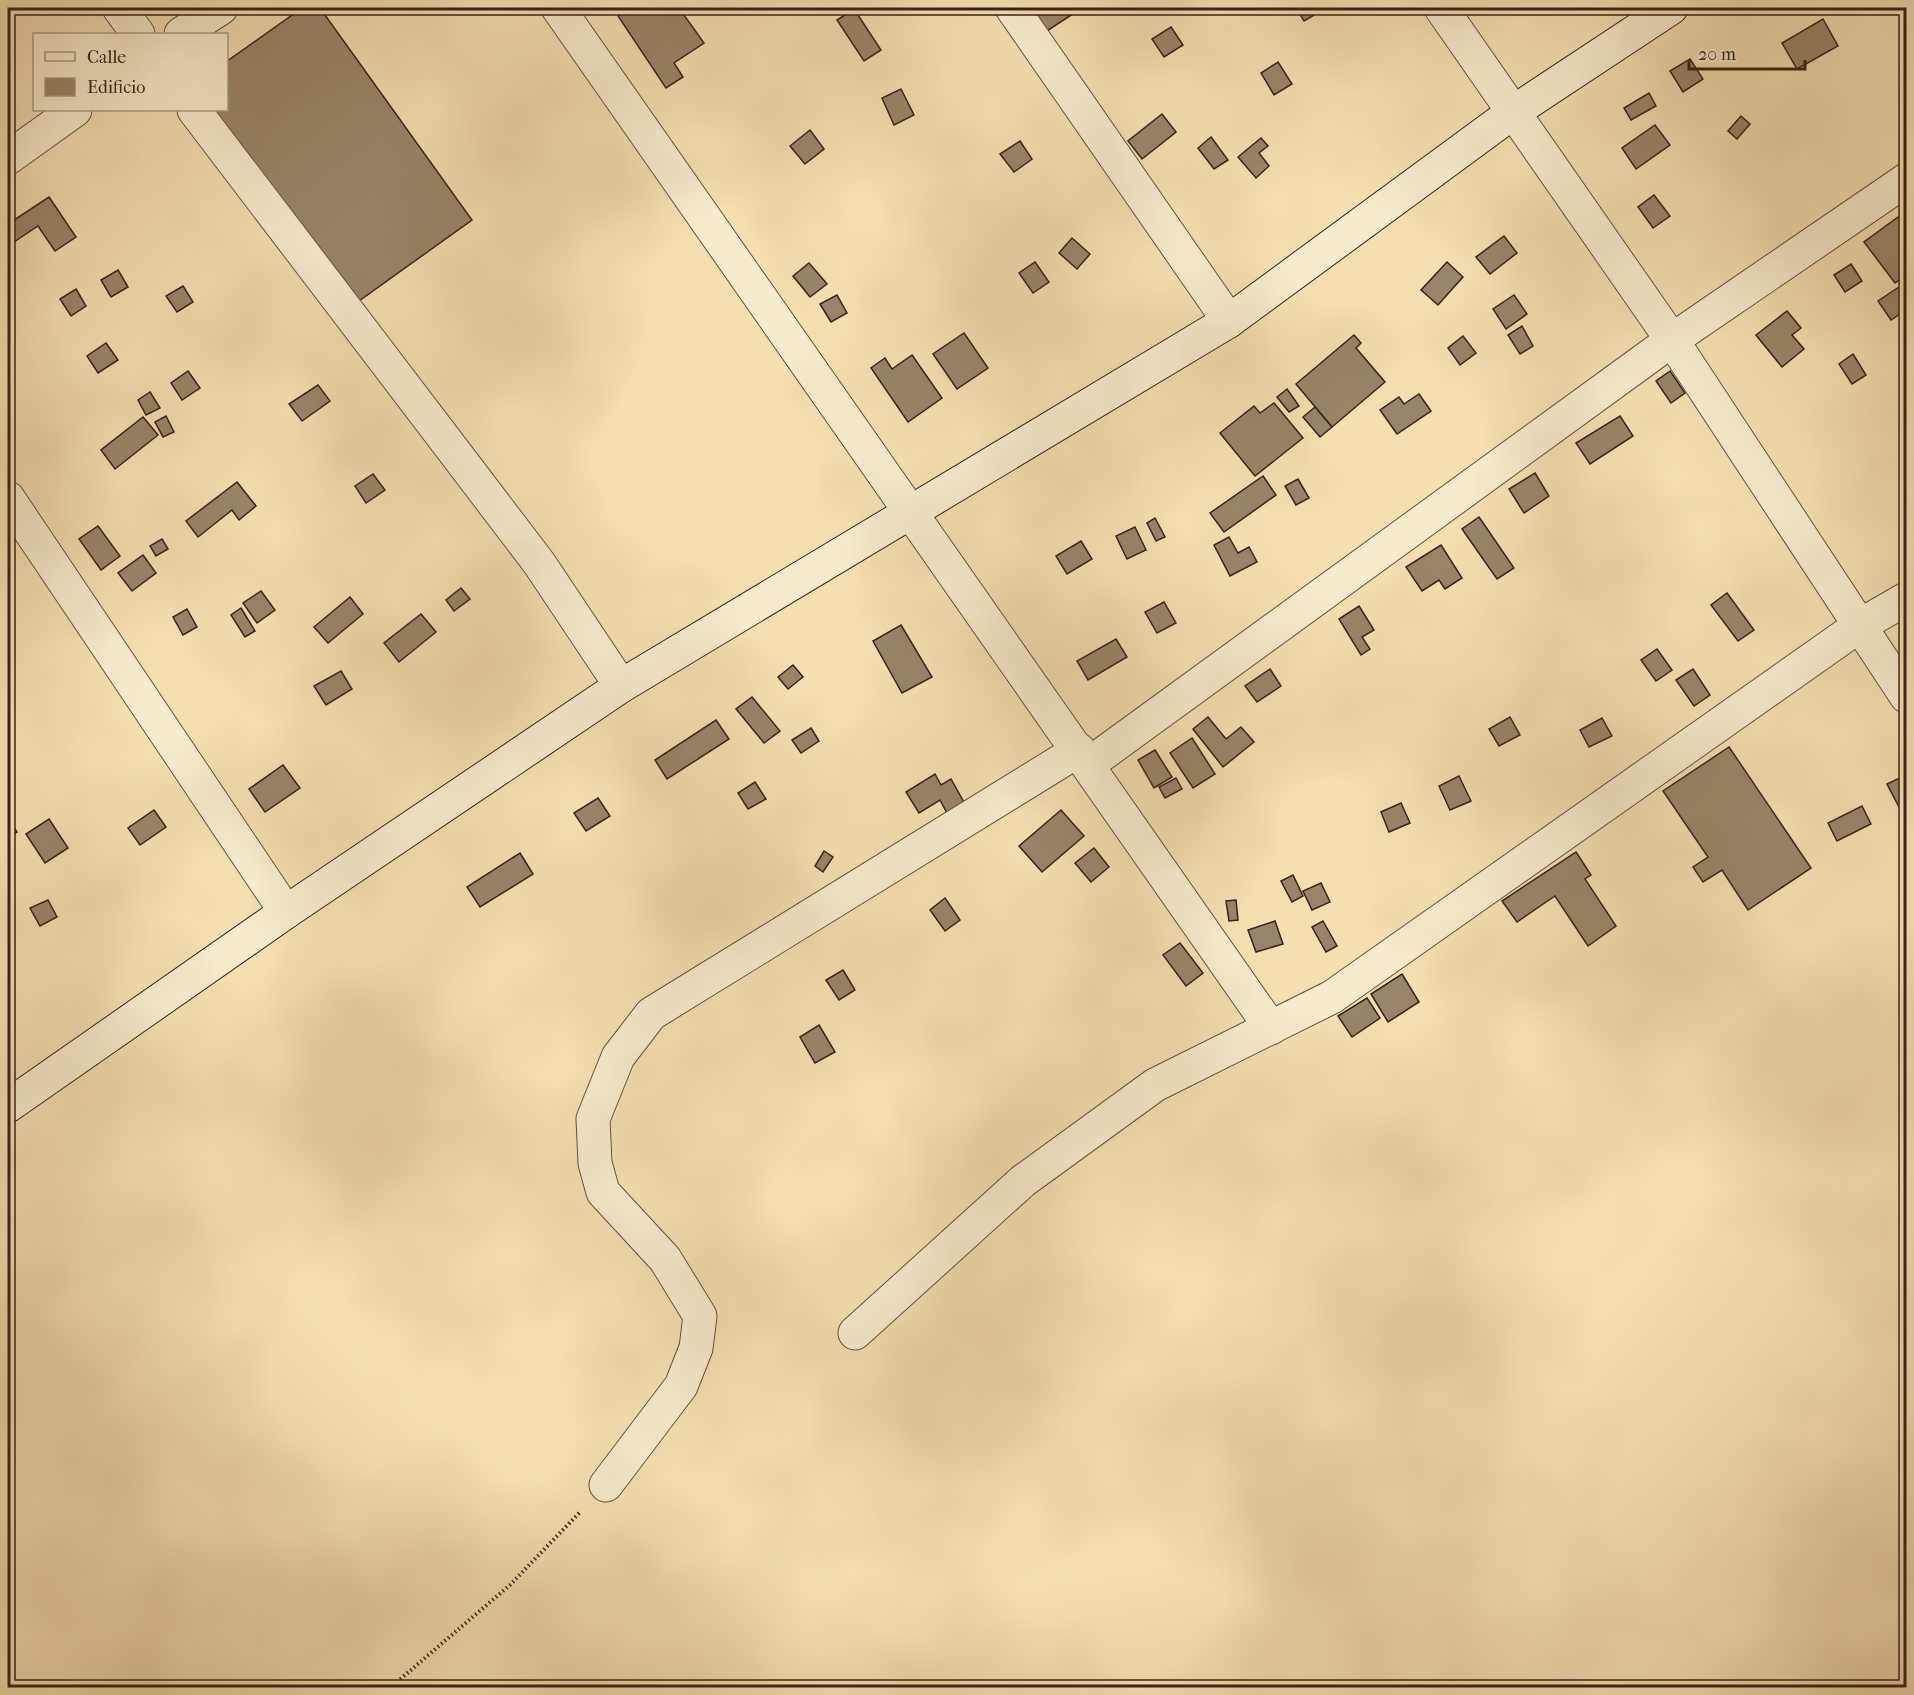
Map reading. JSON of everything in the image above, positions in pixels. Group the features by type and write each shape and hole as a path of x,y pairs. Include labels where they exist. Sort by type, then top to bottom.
{"street":[{"path":"119,8 137,33"},
{"path":"183,33 221,8"},
{"path":"558,8 1084,757 1271,1028"},
{"path":"1012,8 1229,321"},
{"path":"1441,8 1672,340 1906,696"},
{"path":"8,1106 286,912 621,686 1229,321 1512,112 1671,8"},
{"path":"8,158 74,111"},
{"path":"195,111 539,563 621,686"},
{"path":"606,1485 681,1386 696,1348 700,1316 665,1259 603,1192 595,1163 593,1119 618,1057 651,1014 1084,757 1672,340 1906,180"},
{"path":"8,498 286,912"},
{"path":"855,1333 1023,1180 1155,1085 1332,996 1858,626 1906,598"}],"path":[{"path":"390,1688 510,1585 606,1485"}],"building":[{"path":"302,8 320,8 472,220 352,306 212,111 228,111 228,61"},
{"path":"629,8 679,8 704,43 674,63 683,77 666,88 618,16"},
{"path":"1032,8 1082,8 1047,31"},
{"path":"1296,8 1326,8 1304,21"},
{"path":"854,9 881,50 864,61 837,20"},
{"path":"1823,19 1838,46 1797,69 1782,43"},
{"path":"1171,27 1183,45 1164,57 1152,39"},
{"path":"1690,59 1703,79 1683,92 1670,71"},
{"path":"1278,62 1292,84 1274,95 1261,73"},
{"path":"901,89 914,115 894,125 882,98"},
{"path":"1649,93 1656,106 1631,120 1624,108"},
{"path":"1162,114 1176,132 1142,159 1128,141"},
{"path":"1741,116 1750,124 1737,139 1728,131"},
{"path":"1655,125 1670,145 1636,169 1622,148"},
{"path":"810,130 824,149 805,164 790,146"},
{"path":"1211,137 1228,160 1214,169 1198,148"},
{"path":"1261,138 1268,146 1259,153 1269,166 1256,178 1238,157"},
{"path":"1020,141 1032,159 1014,172 1000,154"},
{"path":"1654,195 1670,216 1653,228 1638,207"},
{"path":"49,197 76,237 55,251 38,226 14,242 8,232 8,224"},
{"path":"1898,217 1906,228 1906,275 1895,283 1864,242"},
{"path":"1504,236 1517,253 1490,274 1476,257"},
{"path":"1072,238 1090,254 1077,269 1059,253"},
{"path":"1035,262 1049,282 1033,293 1019,273"},
{"path":"1447,262 1463,277 1438,305 1421,290"},
{"path":"809,263 827,284 810,297 793,276"},
{"path":"1851,264 1862,281 1845,292 1834,275"},
{"path":"118,270 128,287 111,297 101,280"},
{"path":"1905,283 1906,310 1891,320 1878,301"},
{"path":"183,286 193,302 177,312 166,296"},
{"path":"76,289 86,306 71,316 60,299"},
{"path":"837,295 847,313 831,322 820,304"},
{"path":"1514,295 1527,314 1506,329 1493,309"},
{"path":"1787,311 1801,328 1792,335 1804,349 1782,367 1756,335"},
{"path":"1522,326 1533,346 1520,354 1508,335"},
{"path":"964,333 988,368 957,389 933,354"},
{"path":"1354,335 1361,343 1356,348 1385,382 1332,427 1296,384"},
{"path":"1463,336 1476,353 1460,365 1448,348"},
{"path":"106,343 118,360 98,373 87,356"},
{"path":"1853,354 1866,375 1852,384 1839,364"},
{"path":"912,355 942,398 908,422 871,368 885,358 892,369"},
{"path":"188,371 200,388 182,400 171,383"},
{"path":"1670,371 1685,393 1671,403 1656,381"},
{"path":"318,385 330,401 302,421 289,404"},
{"path":"1287,389 1299,406 1289,412 1277,397"},
{"path":"150,392 160,408 146,415 138,400"},
{"path":"1419,394 1431,411 1397,434 1380,410 1399,397 1404,404"},
{"path":"1274,403 1303,438 1255,476 1220,433 1254,406 1260,413"},
{"path":"1315,407 1332,427 1320,437 1303,417"},
{"path":"166,416 174,432 163,437 155,422"},
{"path":"1620,416 1633,436 1590,464 1576,443"},
{"path":"143,417 158,435 115,469 101,450"},
{"path":"1535,473 1549,496 1524,513 1509,489"},
{"path":"373,474 385,490 366,503 355,486"},
{"path":"1263,476 1276,495 1224,532 1210,513"},
{"path":"1298,479 1309,498 1296,505 1285,486"},
{"path":"237,482 256,506 239,520 232,510 198,537 186,521"},
{"path":"1479,517 1514,568 1497,579 1462,529"},
{"path":"1155,518 1165,537 1156,541 1147,523"},
{"path":"98,526 120,556 101,570 79,539"},
{"path":"1135,527 1146,550 1127,559 1116,536"},
{"path":"1229,537 1238,553 1249,547 1257,562 1230,576 1214,545"},
{"path":"162,539 168,549 156,556 150,546"},
{"path":"1081,541 1092,559 1067,574 1056,556"},
{"path":"1441,545 1462,578 1445,589 1439,580 1422,591 1406,567"},
{"path":"143,555 156,573 132,591 118,573"},
{"path":"461,588 470,599 454,611 446,600"},
{"path":"261,591 275,610 257,623 243,603"},
{"path":"1727,593 1754,630 1738,641 1711,605"},
{"path":"350,597 363,614 328,643 314,627"},
{"path":"1164,602 1176,623 1157,633 1145,612"},
{"path":"1359,606 1374,630 1362,637 1370,649 1361,655 1339,619"},
{"path":"241,608 255,631 245,637 231,615"},
{"path":"187,609 197,627 183,635 173,617"},
{"path":"421,614 436,632 399,662 384,643"},
{"path":"901,625 932,677 902,693 873,641"},
{"path":"1116,639 1127,657 1088,680 1077,661"},
{"path":"1657,649 1672,670 1656,681 1641,660"},
{"path":"793,665 803,677 788,689 778,677"},
{"path":"1270,669 1281,686 1257,702 1245,686"},
{"path":"1693,669 1710,695 1694,706 1676,680"},
{"path":"341,671 352,689 326,705 314,686"},
{"path":"752,697 780,731 764,743 736,709"},
{"path":"1208,717 1226,739 1241,727 1254,742 1223,767 1193,729"},
{"path":"1510,717 1520,735 1499,746 1489,729"},
{"path":"1602,718 1612,736 1589,747 1580,730"},
{"path":"716,720 729,739 667,779 655,760"},
{"path":"811,728 819,741 801,753 792,740"},
{"path":"1192,738 1215,774 1193,788 1170,753"},
{"path":"1729,747 1811,868 1748,910 1722,870 1703,882 1693,867 1708,857 1663,791"},
{"path":"1155,750 1172,777 1154,788 1138,760"},
{"path":"283,765 300,788 265,812 249,789"},
{"path":"935,774 941,785 951,779 965,804 948,815 940,800 919,813 906,792"},
{"path":"1906,775 1906,803 1899,807 1887,784"},
{"path":"1459,776 1471,801 1450,810 1439,786"},
{"path":"1176,778 1182,789 1165,798 1159,787"},
{"path":"755,782 766,799 748,809 738,793"},
{"path":"598,798 610,816 586,831 574,813"},
{"path":"1401,803 1410,823 1389,832 1381,812"},
{"path":"1862,806 1871,824 1837,841 1828,823"},
{"path":"154,810 166,827 140,845 128,828"},
{"path":"1061,810 1084,836 1042,872 1019,846"},
{"path":"8,818 17,832 8,838"},
{"path":"49,819 68,848 45,863 26,834"},
{"path":"1094,848 1109,867 1091,882 1075,863"},
{"path":"824,851 833,857 823,872 815,866"},
{"path":"1576,852 1591,875 1585,879 1616,926 1588,946 1555,896 1517,922 1502,901"},
{"path":"520,853 533,874 480,907 467,887"},
{"path":"1293,875 1303,896 1292,902 1281,881"},
{"path":"1321,883 1330,902 1312,910 1303,891"},
{"path":"945,898 960,920 945,931 930,910"},
{"path":"48,900 57,917 40,926 30,908"},
{"path":"1236,900 1238,920 1229,921 1226,901"},
{"path":"1275,921 1283,944 1256,952 1248,930"},
{"path":"1323,921 1337,946 1326,952 1312,927"},
{"path":"1180,943 1203,973 1186,986 1163,955"},
{"path":"843,970 855,990 839,1000 826,980"},
{"path":"1402,974 1419,1002 1388,1022 1371,994"},
{"path":"1367,998 1380,1018 1352,1037 1338,1016"},
{"path":"819,1025 835,1052 815,1063 800,1037"}]}
